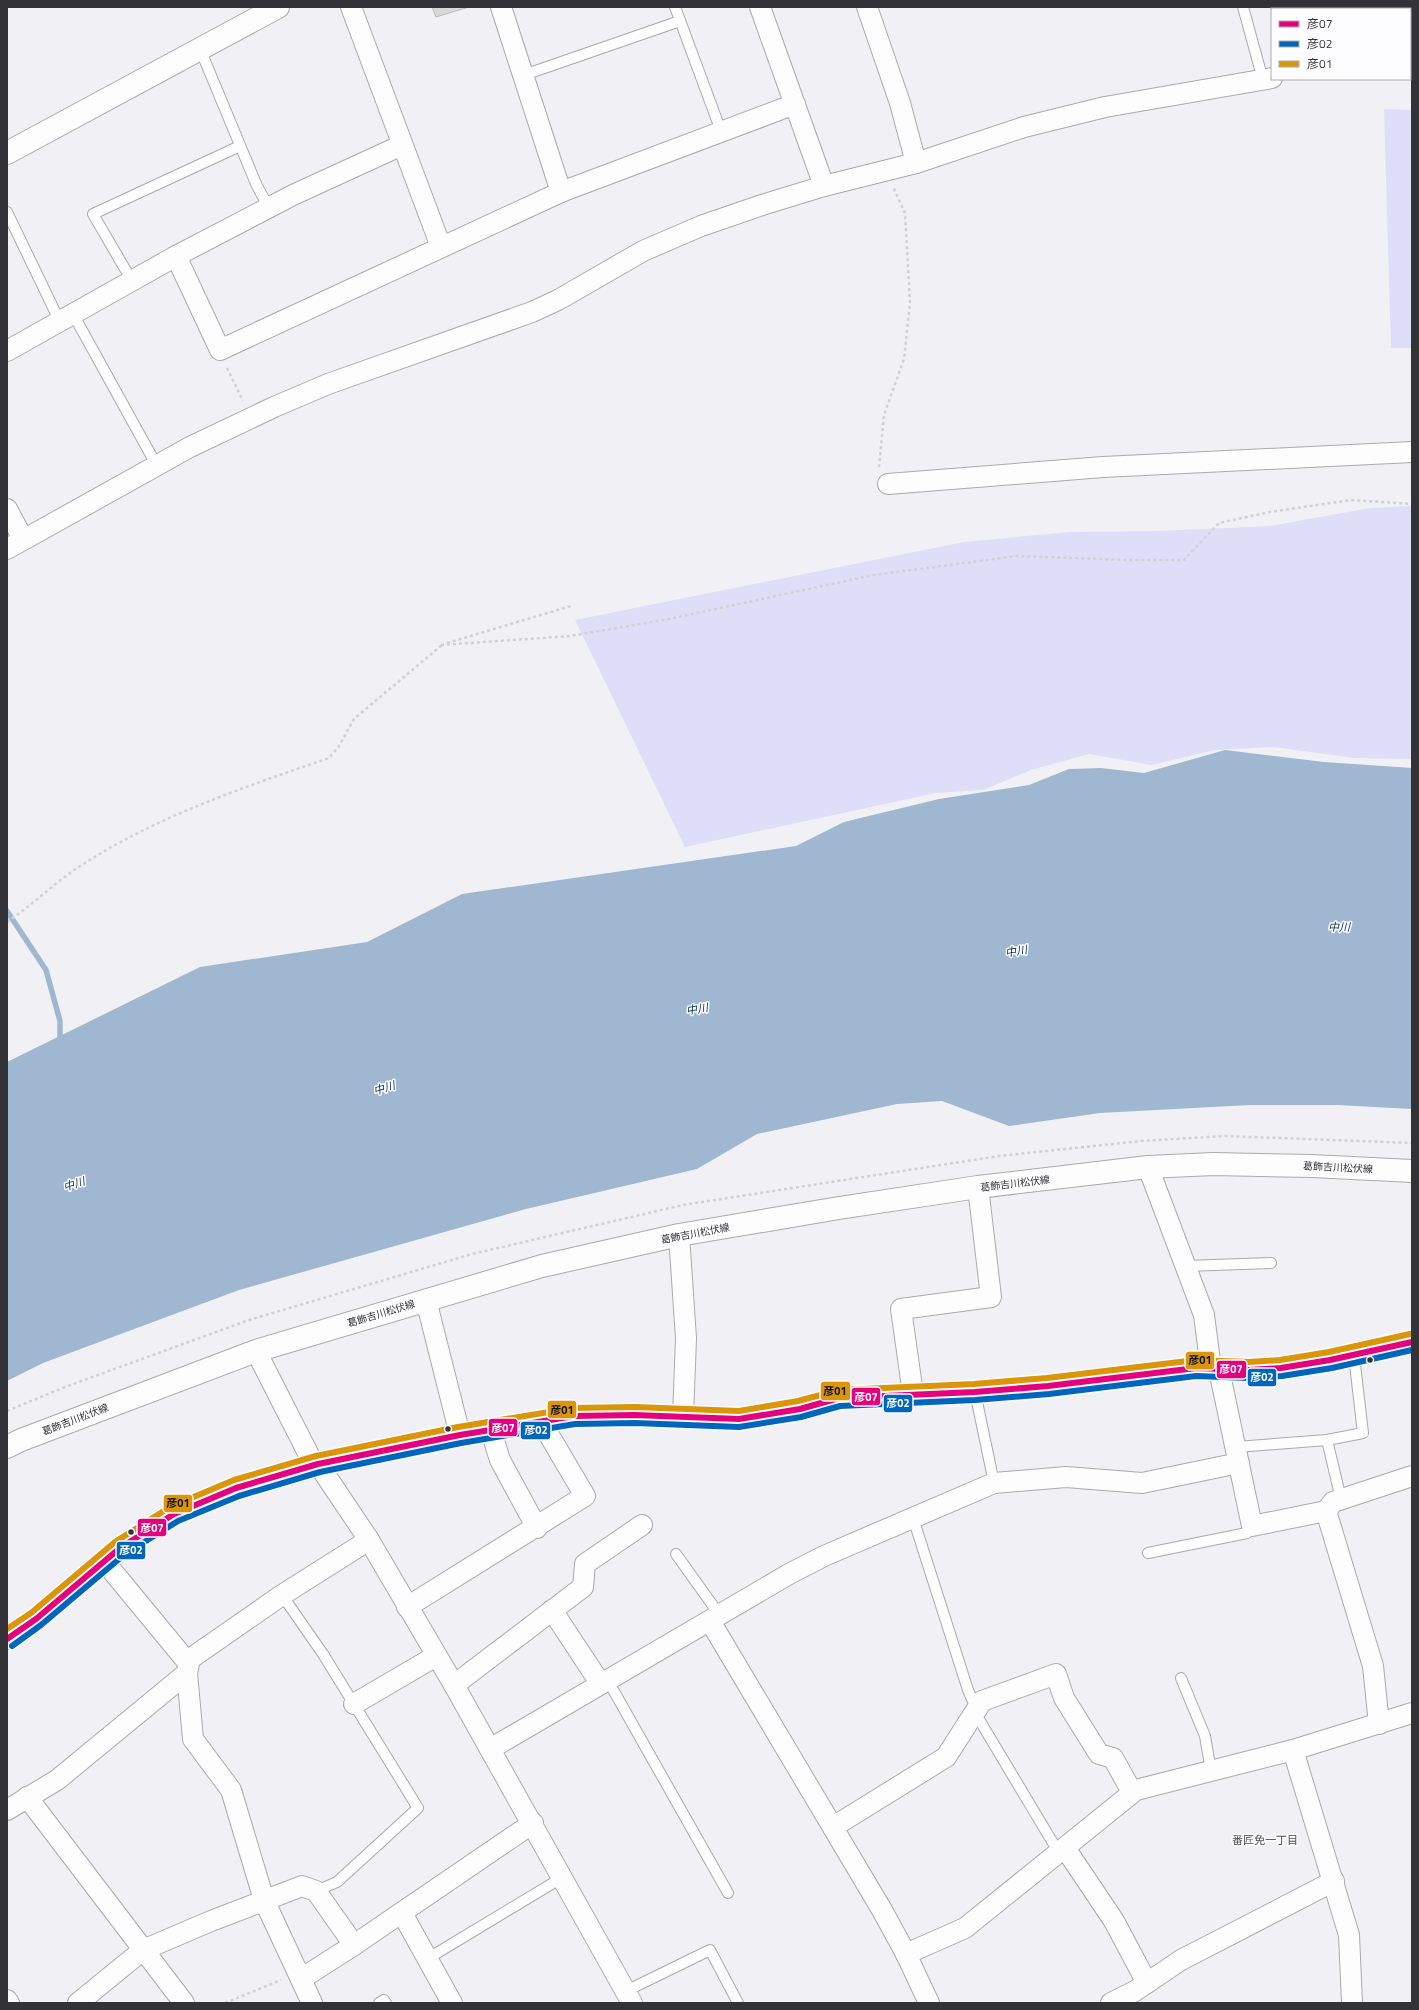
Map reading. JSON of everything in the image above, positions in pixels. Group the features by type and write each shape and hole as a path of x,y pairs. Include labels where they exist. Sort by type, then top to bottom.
{"main road":[{"path":"7,153 278,7"},
{"name":"葛飾吉川松伏線","path":"7,1446 256,1351 542,1266 679,1235 839,1208 978,1187 1148,1167 1213,1164 1312,1166 1412,1171"}],"street":[{"path":"351,7 441,247"},
{"path":"501,7 561,192"},
{"path":"760,7 824,186"},
{"path":"867,7 900,103 916,163"},
{"path":"7,509 15,544 125,485 157,466 251,417 328,384 532,312 558,300 643,251 700,226 824,186 916,163 1024,127 1105,107 1268,79"},
{"path":"176,256 220,350 561,192 795,104"},
{"path":"7,351 176,256 269,208 402,145"},
{"path":"888,484 1103,467 1412,452"},
{"path":"1148,1167 1204,1315 1215,1369 1237,1455 1252,1526 1326,1511 1412,1482"},
{"path":"914,1394 901,1309 991,1298 978,1187"},
{"path":"679,1235 686,1338 683,1417"},
{"path":"426,1300 460,1435"},
{"path":"7,1639 36,1619 120,1548 147,1531 199,1502 236,1488 316,1464 460,1435 542,1423 574,1416 605,1415 738,1419 800,1409 839,1398 975,1392 1048,1386 1196,1368 1280,1368 1354,1356 1412,1342"},
{"path":"256,1351 316,1464 369,1540 454,1685 629,1997"},
{"path":"407,1607 537,1528 585,1496 542,1423"},
{"path":"491,1431 500,1460 537,1528"},
{"path":"490,1749 789,1574 994,1483 1066,1476 1142,1483 1237,1455"},
{"path":"1326,1511 1333,1502 1412,1476"},
{"path":"1326,1511 1373,1666 1379,1724"},
{"path":"454,1685 583,1587 585,1564 642,1525"},
{"path":"7,1810 57,1780 187,1667 282,1595 369,1540"},
{"path":"104,1561 187,1667 193,1739 231,1790 264,1900 312,2003"},
{"path":"552,1610 604,1681"},
{"path":"714,1618 906,1954 929,2003"},
{"path":"354,1704 436,1656"},
{"path":"833,1827 946,1757 975,1709 982,1701 1056,1674 1064,1698 1099,1754 1113,1758 1132,1792"},
{"path":"906,1954 965,1928 1136,1790 1293,1750 1412,1713"},
{"path":"1293,1750 1334,1881 1349,1935 1352,2003"},
{"path":"27,1797 184,2003"},
{"path":"299,1976 354,1945 533,1824"},
{"path":"1062,1851 1114,1921 1148,1983"},
{"path":"1110,2003 1148,1983 1181,1960 1334,1881"},
{"path":"78,2003 144,1950 264,1900 302,1886 316,1891 354,1945"},
{"path":"402,1913 452,2003"}],"lane":[{"path":"675,7 721,131"},
{"path":"1243,7 1268,79"},
{"path":"524,75 680,21"},
{"path":"200,49 257,186 269,208"},
{"path":"132,281 93,214 240,146"},
{"path":"7,212 66,318 157,466"},
{"path":"1185,1266 1271,1263"},
{"path":"1237,1455 1363,1434 1354,1356"},
{"path":"975,1392 994,1483"},
{"path":"1327,1440 1341,1499"},
{"path":"913,1518 975,1709 1062,1851"},
{"path":"1148,1553 1247,1533 1252,1526"},
{"path":"676,1554 714,1618"},
{"path":"282,1595 324,1654 418,1808 337,1882 316,1891"},
{"path":"1181,1678 1205,1736 1211,1771"},
{"path":"604,1681 728,1893"},
{"path":"427,1959 563,1877"},
{"path":"629,1997 710,1950 738,2003"},
{"path":"380,2003 384,2000 386,2003"}],"path":[{"path":"885,170 905,213 910,303 904,360 884,415 878,471 888,484"},
{"path":"220,350 251,417"},
{"path":"441,645 570,636 669,619 874,575 1017,556 1127,560 1184,560 1218,523 1270,512 1351,500 1412,504"},
{"path":"7,922 84,864 144,830 217,797 329,758 339,746 354,719 441,645 571,606"},
{"path":"225,2003 299,1976"}],"shaded area":[{"path":"1384,109 1412,110 1412,348 1391,348"},
{"path":"1412,506 1412,759 1354,758 1273,747 1215,750 1152,765 1089,754 1031,770 983,790 936,793 685,847 575,620 964,542 1070,532 1160,531 1270,526 1370,508"}],"water":[{"name":"中川","path":"1225,750 1324,762 1412,768 1412,1109 1337,1105 1250,1105 1100,1113 1009,1126 942,1101 897,1104 757,1134 697,1169 526,1209 239,1290 43,1363 7,1381 7,1062 200,967 367,942 462,894 796,846 844,822 939,799 1029,785 1069,769 1101,768 1144,773"}],"building":[{"path":"432,7 469,7 436,17"}],"waterway":[{"path":"7,911 46,970 60,1021 60,1043"}],"transit line":[{"name":"彦01","path":"7,1629 31,1613 115,1542 170,1507 234,1480 316,1456 458,1427 573,1408 635,1407 739,1411 798,1401 839,1390 974,1384 1047,1378 1196,1360 1249,1362 1280,1360 1329,1352 1410,1334"},
{"name":"彦07","path":"7,1639 36,1619 120,1548 174,1514 236,1488 318,1464 460,1435 574,1416 635,1415 739,1419 800,1409 839,1398 975,1392 1048,1386 1196,1368 1249,1370 1281,1368 1330,1360 1412,1342"},
{"name":"彦02","path":"12,1646 41,1625 125,1554 178,1521 239,1496 320,1472 461,1443 575,1424 635,1423 739,1427 801,1417 840,1406 975,1400 1049,1394 1196,1376 1249,1378 1282,1376 1332,1368 1412,1350"}],"district":[{"name":"番匠免一丁目","path":"1265,1840"}]}
